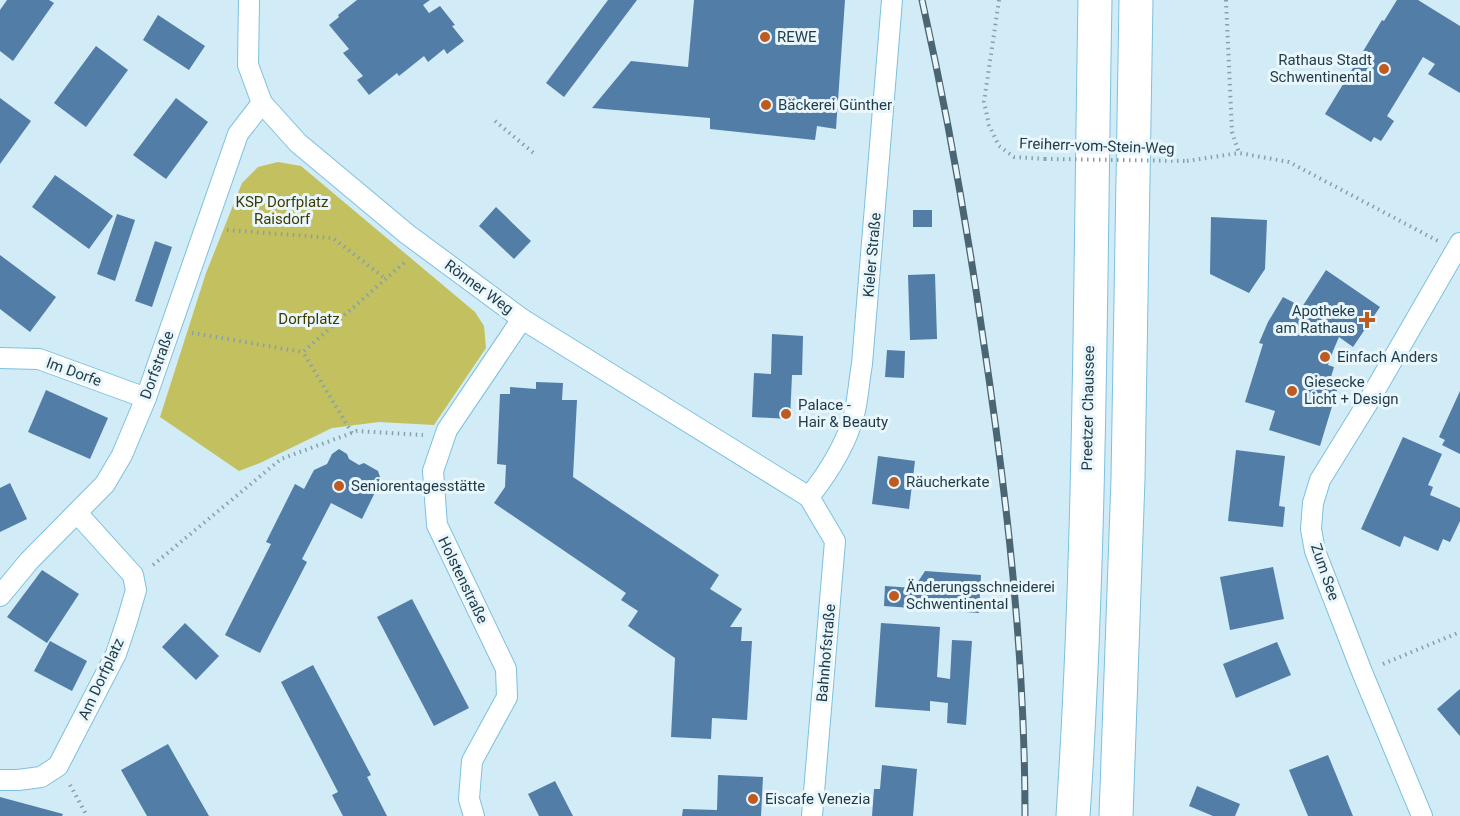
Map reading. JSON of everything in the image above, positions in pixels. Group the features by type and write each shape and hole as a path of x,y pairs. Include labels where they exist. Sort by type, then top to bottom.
{"highway":[{"name":"Preetzer Chaussee","path":"1073,816 1086,487 1095,0"},
{"path":"1116,816 1128,478 1136,0"}],"street":[{"name":"Rönner Weg","path":"249,0 248,65 262,103 298,143 423,246 522,319 808,496"},
{"name":"Kieler Straße","path":"808,496 823,479 845,441 854,416 862,364 892,0"},
{"name":"Dorfstraße","path":"0,596 29,561 105,484 122,455 146,398 238,134 262,103"},
{"name":"Zum See","path":"1422,816 1315,552 1311,530 1313,503 1320,480 1458,247"},
{"name":"Holstenstraße","path":"474,816 469,799 472,760 507,697 506,669 437,525 433,471 447,430 522,319"},
{"name":"Im Dorfe","path":"0,358 39,359 146,398"},
{"name":"Bahnhofstraße","path":"808,496 835,542 812,816"},
{"path":"77,513 133,575 134,581"},
{"name":"Am Dorfplatz","path":"58,766 116,654 136,590 134,581"},
{"path":"0,780 41,777 58,766"}],"path":[{"name":"Freiherr-vom-Stein-Weg","path":"999,0 984,102 989,125 999,146 1014,157 1186,161 1239,153 1289,162 1458,247"},
{"path":"1226,0 1232,132 1239,153"},
{"path":"495,121 536,155"},
{"path":"205,228 333,238 386,279"},
{"path":"303,352 423,246"},
{"path":"170,330 303,352 352,433"},
{"path":"134,581 282,459 357,431 445,437"},
{"path":"1362,672 1460,632"},
{"path":"58,766 87,816"}],"green space":[{"name":"Dorfplatz","path":"278,162 301,166 475,312 484,326 486,348 434,425 379,422 332,428 239,471 160,417 206,273 242,183 258,167"}],"building":[{"path":"7,0 49,0 54,3 13,61 0,51 0,10"},
{"path":"357,0 430,0 423,5 429,13 440,6 464,41 447,54 444,49 428,62 424,56 399,76 397,73 369,95 357,80 363,76 343,53 349,49 329,25"},
{"path":"608,0 637,0 564,97 546,83"},
{"path":"694,0 845,0 836,129 817,126 815,140 710,129 710,118 592,108 631,61 688,67"},
{"name":"Rathaus Stadt Schwentinental","path":"1397,0 1418,0 1460,26 1460,93 1428,74 1435,64 1423,57 1387,116 1394,121 1381,141 1374,137 1371,142 1325,114 1382,20 1384,21"},
{"path":"158,15 205,46 189,70 143,40"},
{"path":"96,46 128,70 86,127 54,103"},
{"path":"0,98 31,121 0,164"},
{"path":"176,98 208,122 166,179 133,155"},
{"path":"55,175 113,216 89,249 32,207"},
{"path":"496,207 531,241 514,259 479,226"},
{"path":"913,210 932,210 932,227 913,227"},
{"path":"117,214 135,220 115,281 97,274"},
{"path":"1211,217 1267,220 1265,269 1249,293 1210,274"},
{"path":"155,241 172,247 152,307 135,301"},
{"path":"0,255 56,297 30,332 0,309"},
{"path":"1326,270 1380,307 1353,347 1339,337 1328,365 1334,367 1331,377 1340,380 1320,446 1269,430 1275,411 1245,402 1263,344 1259,343 1283,297 1302,307"},
{"path":"935,274 937,339 910,340 908,275"},
{"path":"772,334 803,336 802,375 792,375 790,419 752,417 754,373 771,374"},
{"path":"887,350 905,351 904,378 885,377"},
{"path":"536,382 563,383 562,400 577,400 573,477 719,575 710,589 742,609 730,627 742,627 741,641 752,641 747,720 712,718 711,739 671,737 675,658 628,626 638,611 621,600 626,593 494,503 505,487 506,465 497,464 500,394 510,394 510,387 536,389"},
{"path":"46,390 108,418 90,459 28,432"},
{"path":"1460,391 1460,454 1442,445 1445,440 1439,437"},
{"path":"1403,437 1442,454 1428,485 1433,487 1430,495 1460,508 1460,521 1450,542 1443,539 1438,551 1404,536 1400,547 1361,529"},
{"path":"339,449 359,465 364,463 378,471 381,480 362,519 331,503 302,559 307,562 260,653 225,635 271,544 266,542 295,484 304,489 314,470 327,464 332,454"},
{"path":"1236,450 1285,456 1279,506 1285,507 1283,527 1228,521"},
{"name":"Räucherkate","path":"878,456 915,461 909,509 872,504"},
{"path":"10,483 27,519 0,532 0,488"},
{"path":"1273,567 1284,619 1230,630 1220,577"},
{"path":"42,570 79,594 47,643 7,617"},
{"path":"925,571 981,575 979,613 884,606 885,586 914,588"},
{"path":"412,599 469,708 434,726 377,617"},
{"path":"185,623 219,656 196,680 162,647"},
{"path":"881,623 940,627 937,677 950,679 952,640 972,641 966,725 947,723 948,703 930,701 930,711 875,707"},
{"path":"50,641 87,661 72,691 34,671"},
{"path":"1277,642 1291,675 1236,698 1223,664"},
{"path":"313,665 371,775 367,777 387,816 343,816 332,795 338,792 281,682"},
{"path":"1460,689 1460,736 1437,709"},
{"path":"168,744 209,816 147,816 121,770"},
{"path":"1328,755 1353,816 1308,816 1289,770"},
{"path":"882,765 917,769 913,816 872,816 874,789 880,789"},
{"path":"718,775 763,777 761,816 682,816 683,809 717,810"},
{"path":"555,781 573,816 539,816 528,794"},
{"path":"1197,786 1240,804 1235,816 1213,816 1189,806"},
{"path":"0,797 63,814 62,816 0,816"}],"railway":[{"path":"922,0 963,211 1000,457 1018,636 1025,816"}],"place":[{"name":"REWE","path":"765,37"},
{"name":"Rathaus Stadt Schwentinental","path":"1384,69"},
{"name":"Bäckerei Günther","path":"766,105"},
{"name":"Apotheke am Rathaus","path":"1367,320"},
{"name":"Einfach Anders","path":"1325,357"},
{"name":"Giesecke Licht + Design","path":"1292,391"},
{"name":"Palace - Hair & Beauty","path":"786,414"},
{"name":"Räucherkate","path":"894,482"},
{"name":"Seniorentagesstätte","path":"339,486"},
{"name":"Änderungsschneiderei Schwentinental","path":"894,596"},
{"name":"Eiscafe Venezia","path":"753,799"}],"park label":[{"name":"KSP Dorfplatz Raisdorf","path":"282,210"}]}
